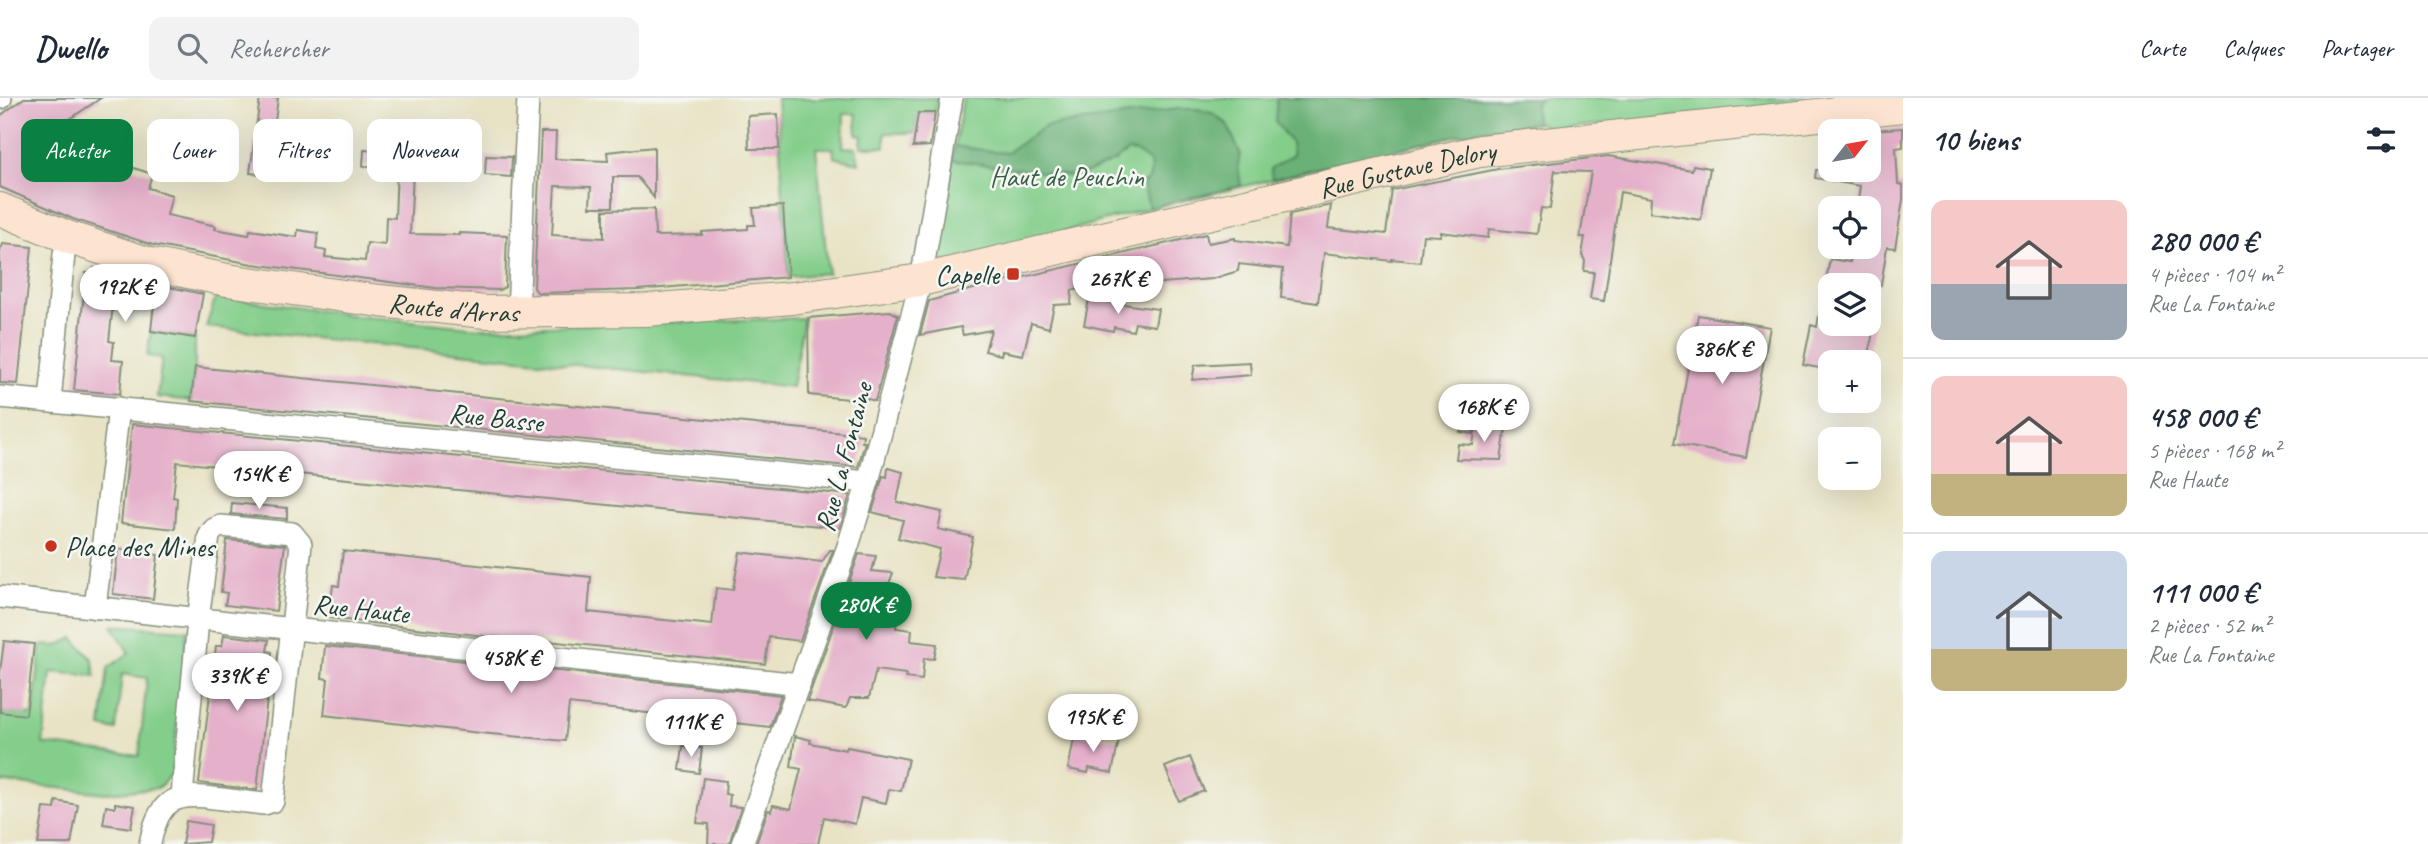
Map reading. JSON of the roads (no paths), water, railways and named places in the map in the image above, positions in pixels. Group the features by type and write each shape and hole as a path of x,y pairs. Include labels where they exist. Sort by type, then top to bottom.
{"main road":[{"name":"Rue Gustave Delory","path":"921,280 1480,151 1903,106"},
{"name":"Route d'Arras","path":"0,209 70,238 150,264 227,280 485,312 647,310 792,298 921,280"}],"street":[{"path":"518,311 528,98"},
{"name":"Rue La Fontaine","path":"742,844 800,684 868,482 921,280 951,98"},
{"path":"50,401 64,254 70,238"},
{"path":"0,397 119,408 94,608"},
{"name":"Rue Basse","path":"119,408 868,482"},
{"path":"150,844 153,824 163,807 182,796 195,795 264,804 273,801 301,544 298,537 292,533 221,526 214,529 209,536 198,620 182,796"},
{"name":"Rue Haute","path":"0,597 800,684"}],"place":[{"name":"Capelle","path":"1013,274"},
{"name":"Place des Mines","path":"51,546"}],"park label":[{"name":"Haut de Peuchin","path":"1067,176"}]}
